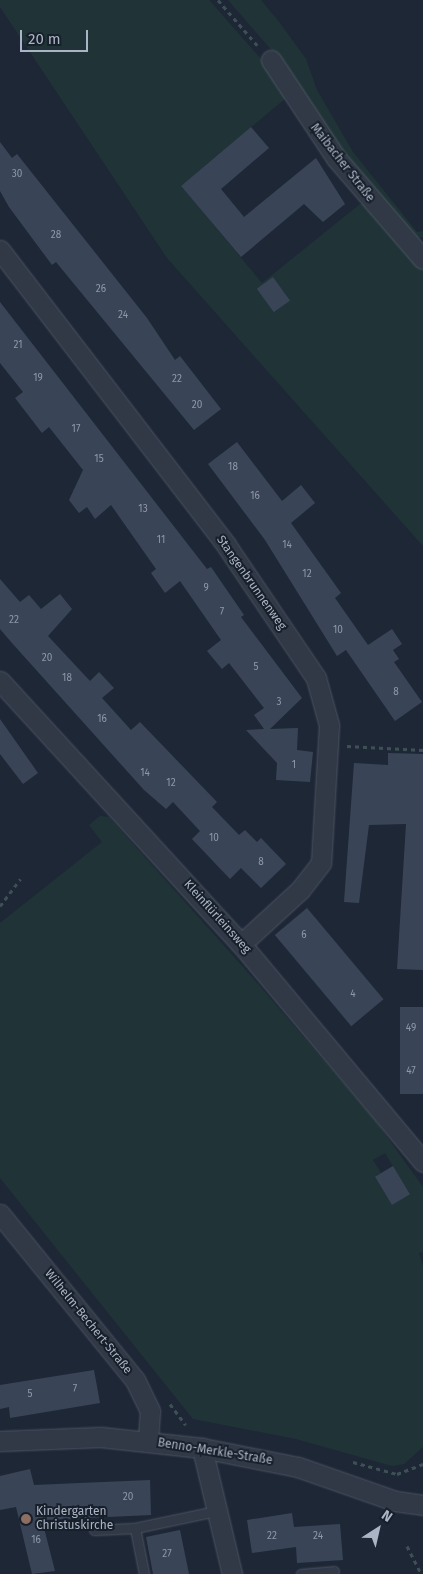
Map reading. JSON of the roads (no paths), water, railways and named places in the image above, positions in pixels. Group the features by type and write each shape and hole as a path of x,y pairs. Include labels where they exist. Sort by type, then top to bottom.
{"street":[{"name":"Maibacher Straße","path":"271,60 336,158 423,259"},
{"name":"Stangenbrunnenweg","path":"0,250 226,545 316,678 329,725 321,863 300,890 241,944"},
{"name":"Kleinflürleinsweg","path":"0,681 241,944 423,1162"},
{"name":"Wilhelm-Bechert-Straße","path":"0,1214 135,1380 150,1411 148,1441"},
{"name":"Benno-Merkle-Straße","path":"0,1441 77,1437 148,1441 202,1448 298,1467 395,1501 423,1505"},
{"path":"202,1448 232,1574"}],"lane":[{"path":"94,1530 135,1528 216,1511"},
{"path":"135,1528 144,1574"},
{"path":"308,1574 334,1571"}],"place":[{"name":"Kindergarten Christuskirche","path":"26,1519"}]}
